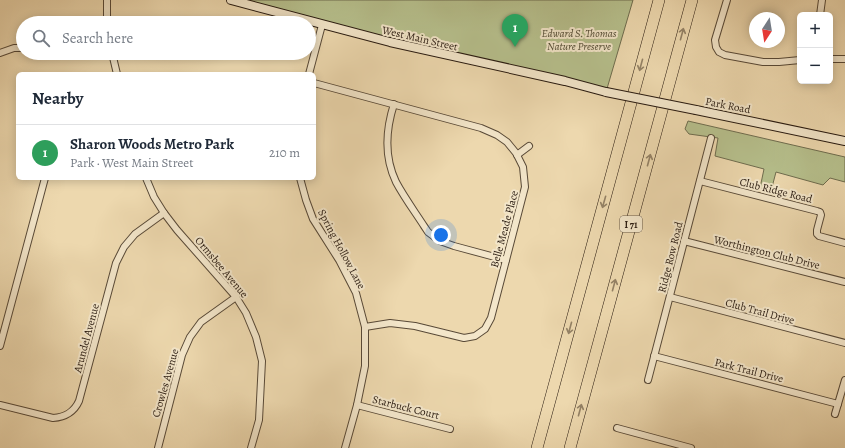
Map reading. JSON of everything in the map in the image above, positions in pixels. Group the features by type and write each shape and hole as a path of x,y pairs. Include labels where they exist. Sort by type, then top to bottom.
{"highway":[{"path":"537,448 659,0"},
{"name":"I 71","path":"570,448 692,0"}],"main road":[{"name":"West Main Street","path":"230,0 289,16"},
{"name":"West Main Street","path":"316,23 390,42 565,81 606,92"},
{"name":"Park Road","path":"606,92 845,141"}],"street":[{"path":"107,0 107,16"},
{"path":"727,0 715,40 719,52 726,55 763,62 797,60"},
{"path":"820,12 822,0"},
{"path":"316,48 322,25"},
{"path":"0,53 16,48"},
{"path":"833,59 845,59"},
{"path":"114,60 117,72"},
{"path":"310,72 313,60"},
{"name":"Belle Meade Place","path":"316,84 492,132 507,142 517,155 522,167 525,187 491,318 485,329 475,336 464,338 415,326 390,323 364,327"},
{"path":"394,104 387,134 387,148 391,166 396,181 428,232 440,241 506,260"},
{"name":"Ridge Row Road","path":"648,380 711,138"},
{"path":"517,155 529,146"},
{"path":"0,346 44,180"},
{"name":"Ormsbee Avenue","path":"147,180 154,197 164,214 236,297 246,313 256,337 262,361 259,420 251,448"},
{"name":"Spring Hollow Lane","path":"301,180 313,219 339,260 356,293 364,327 365,366 357,405 345,448"},
{"name":"Club Ridge Road","path":"700,181 820,212 821,214 816,232 817,234 819,236 845,243"},
{"name":"Arundel Avenue","path":"0,405 53,418 60,418 72,412 80,401 116,264 124,247 135,234 164,214"},
{"name":"Worthington Club Drive","path":"684,241 845,282"},
{"name":"Crowles Avenue","path":"158,448 182,355 190,336 201,322 236,297"},
{"name":"Club Trail Drive","path":"670,297 845,343"},
{"name":"Park Trail Drive","path":"654,356 838,404"},
{"path":"835,414 845,380"},
{"name":"Starbuck Court","path":"357,405 450,429"},
{"path":"617,428 691,448"}],"green space":[{"name":"Edward S. Thomas Nature Preserve","path":"231,0 633,0 606,92 316,21 316,16 296,16"},
{"path":"688,121 845,157 845,182 830,178 823,185 776,172 771,191 760,188 764,169 715,156 718,138 689,134 685,129"}],"place":[{"name":"Sharon Woods Metro Park","path":"515,47"}]}
